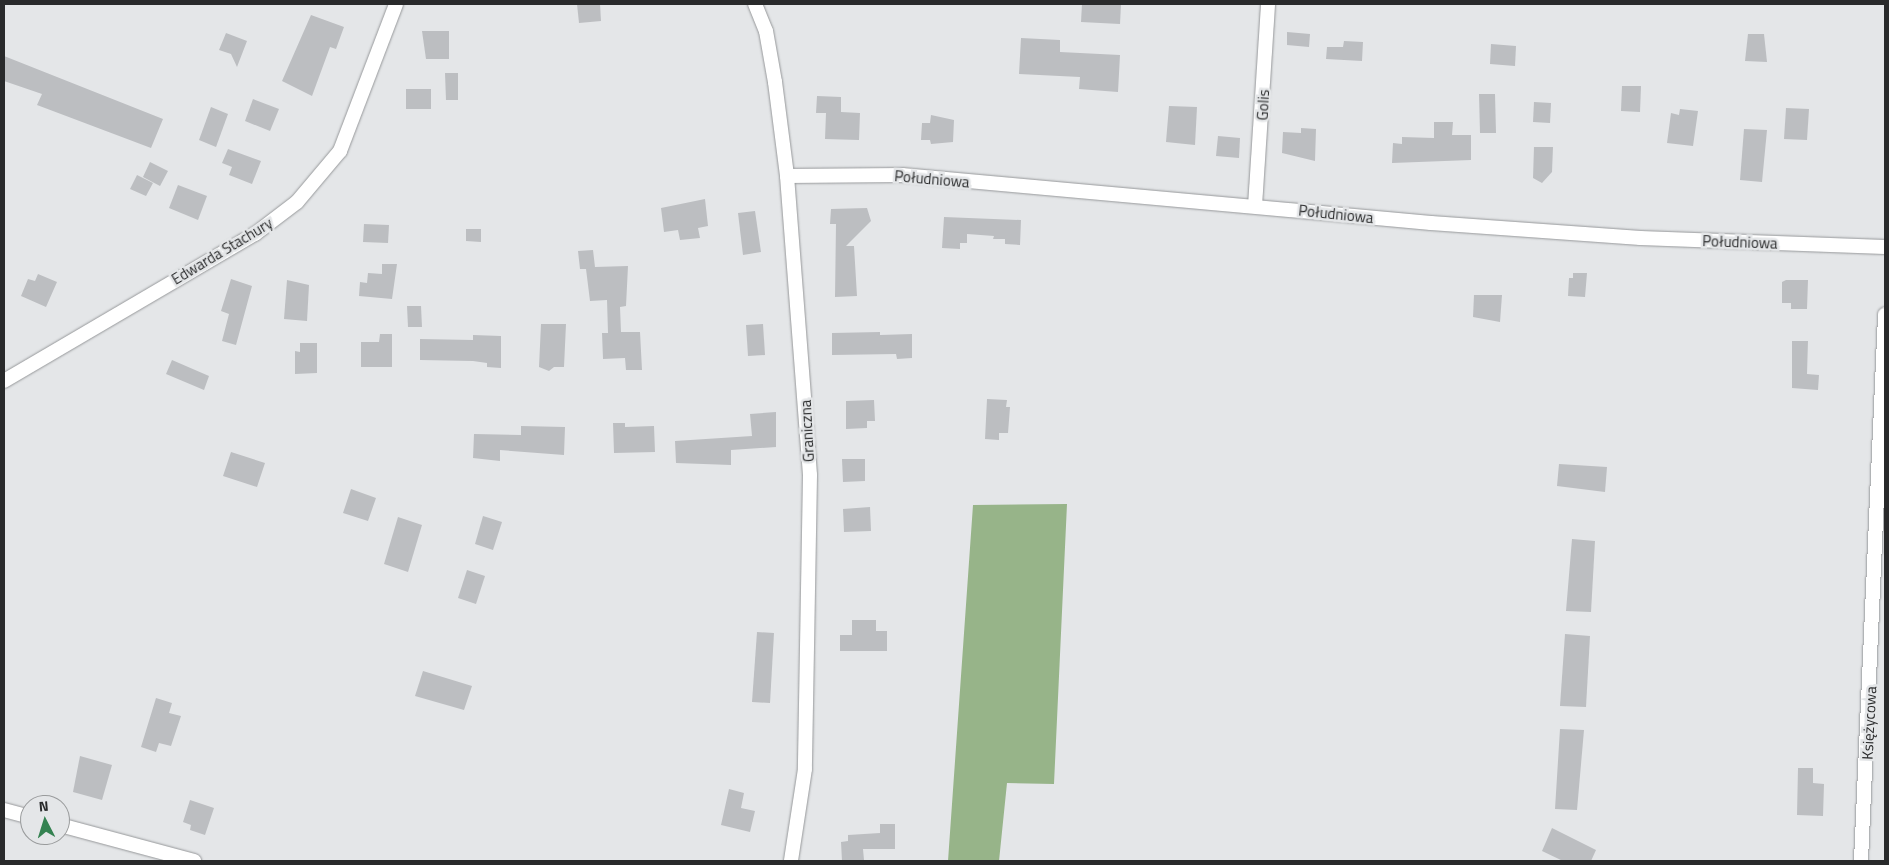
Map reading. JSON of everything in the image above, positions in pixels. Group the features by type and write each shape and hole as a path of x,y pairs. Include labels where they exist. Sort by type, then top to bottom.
{"street":[{"name":"Edwarda Stachury","path":"4,381 255,234 297,202 340,151 396,4"},
{"name":"Graniczna","path":"755,4 766,30 776,82 787,176 810,475 805,770 791,861"},
{"name":"Golis","path":"1255,206 1268,4"},
{"name":"Południowa","path":"787,176 902,175 1630,237 1885,248"},
{"name":"Księżycowa","path":"1861,861 1885,315"},
{"path":"4,810 20,814"},
{"path":"70,828 194,861"}],"green space":[{"path":"1067,504 1054,784 1007,783 999,861 948,861 973,505"}],"building":[{"path":"577,4 600,4 601,21 579,23"},
{"path":"1082,4 1121,4 1120,24 1081,22"},
{"path":"311,15 344,27 336,49 330,47 312,96 282,81"},
{"path":"422,31 449,31 449,59 426,59"},
{"path":"1287,32 1310,34 1309,47 1287,45"},
{"path":"226,33 247,41 237,67 231,54 219,50"},
{"path":"1748,34 1764,34 1767,62 1745,61"},
{"path":"1021,38 1060,40 1060,52 1120,55 1118,92 1079,89 1080,77 1019,74"},
{"path":"1344,41 1363,42 1362,61 1326,59 1327,47 1343,47"},
{"path":"1491,44 1516,46 1515,66 1490,64"},
{"path":"4,56 163,119 151,148 37,105 42,94 4,81"},
{"path":"445,73 458,73 458,100 446,100"},
{"path":"1622,86 1641,86 1640,112 1621,111"},
{"path":"406,89 431,89 431,109 406,109"},
{"path":"1479,94 1495,94 1496,133 1480,133"},
{"path":"817,96 841,97 841,112 860,113 859,140 825,139 826,113 816,113"},
{"path":"253,99 279,109 270,131 245,121"},
{"path":"1534,102 1551,103 1550,123 1533,122"},
{"path":"1169,106 1197,107 1195,145 1166,142"},
{"path":"211,107 228,114 216,147 199,140"},
{"path":"1786,108 1809,109 1807,140 1784,139"},
{"path":"1680,109 1698,111 1693,146 1667,143 1671,113 1679,115"},
{"path":"931,115 954,120 953,142 931,144 930,140 921,140 922,123 930,123"},
{"path":"1434,122 1453,122 1452,135 1471,135 1471,160 1392,163 1393,143 1402,144 1402,137 1434,138"},
{"path":"1301,128 1316,129 1315,161 1282,153 1283,132 1301,133"},
{"path":"1744,129 1767,130 1762,182 1740,180"},
{"path":"1218,136 1240,138 1239,158 1216,156"},
{"path":"1534,147 1553,147 1552,172 1542,183 1533,178"},
{"path":"228,149 261,161 252,184 229,175 232,167 222,163"},
{"path":"150,162 168,171 160,186 143,177"},
{"path":"137,175 153,183 146,196 130,189"},
{"path":"178,185 207,196 198,220 169,208"},
{"path":"705,199 708,226 698,228 700,238 680,240 678,230 664,232 661,208"},
{"path":"867,208 871,221 846,246 854,246 857,296 835,297 836,224 830,224 831,209"},
{"path":"755,211 761,252 743,255 738,213"},
{"path":"944,217 1021,220 1020,245 1005,244 1005,239 993,239 994,236 967,234 967,243 960,243 960,249 942,248"},
{"path":"364,224 389,225 388,243 363,242"},
{"path":"466,229 481,229 481,242 466,241"},
{"path":"593,250 595,267 628,266 626,306 620,307 621,332 640,332 642,370 626,370 625,358 603,359 602,333 608,333 607,300 590,301 586,269 580,269 578,251"},
{"path":"382,264 397,264 392,299 359,296 360,282 367,283 368,273 382,274"},
{"path":"1573,273 1587,273 1585,297 1568,296 1569,278 1573,278"},
{"path":"38,274 57,282 46,307 21,296 28,279 35,281"},
{"path":"231,279 252,286 236,345 222,341 229,314 221,311"},
{"path":"287,280 309,285 307,321 284,319"},
{"path":"1786,280 1808,280 1807,309 1791,309 1791,303 1782,303 1782,282"},
{"path":"1474,295 1502,295 1500,322 1473,317"},
{"path":"407,306 421,306 422,327 408,327"},
{"path":"541,324 566,324 564,367 554,367 549,371 539,367"},
{"path":"763,324 765,355 748,356 746,325"},
{"path":"880,332 880,335 912,334 912,358 897,359 896,354 832,355 832,333"},
{"path":"380,334 392,334 392,367 361,367 361,342 379,342"},
{"path":"473,335 501,336 501,368 487,367 487,363 473,361 420,360 420,339 473,340"},
{"path":"1792,341 1808,341 1807,374 1819,375 1818,390 1792,388"},
{"path":"300,343 317,343 317,373 295,374 295,351 300,352"},
{"path":"172,360 209,376 204,390 166,374"},
{"path":"987,399 1007,400 1006,407 1010,407 1008,433 999,433 999,440 985,439"},
{"path":"874,400 875,421 867,421 867,428 846,429 846,401"},
{"path":"776,412 776,447 731,450 731,465 676,463 675,441 752,436 750,414"},
{"path":"613,423 625,423 625,427 654,426 655,452 614,453"},
{"path":"521,426 565,427 564,455 500,450 500,461 473,458 474,434 521,435"},
{"path":"231,452 265,463 257,487 223,476"},
{"path":"842,459 865,459 865,481 843,482"},
{"path":"1559,464 1607,467 1605,492 1557,486"},
{"path":"351,489 376,498 368,521 343,513"},
{"path":"870,507 871,531 844,532 843,509"},
{"path":"483,516 502,522 493,550 475,544"},
{"path":"398,517 422,525 408,572 384,564"},
{"path":"1572,539 1595,541 1591,612 1566,611"},
{"path":"467,570 485,576 476,604 458,598"},
{"path":"852,620 876,620 876,631 887,631 887,651 840,651 840,635 852,635"},
{"path":"757,632 774,633 770,703 752,702"},
{"path":"1565,634 1590,636 1586,707 1560,706"},
{"path":"423,671 472,686 464,710 415,696"},
{"path":"156,698 172,703 169,713 181,716 171,746 159,743 156,752 141,747"},
{"path":"1560,729 1584,730 1577,810 1555,809"},
{"path":"80,756 112,765 102,800 73,792"},
{"path":"1798,768 1813,768 1813,783 1824,784 1823,816 1797,815"},
{"path":"729,789 744,793 741,808 755,811 750,832 721,825"},
{"path":"190,800 214,808 205,835 190,830 191,825 183,822"},
{"path":"880,824 895,824 895,849 863,849 864,860 842,861 841,842 848,841 848,835 880,833"},
{"path":"1552,828 1596,850 1591,861 1563,861 1542,851"}]}
